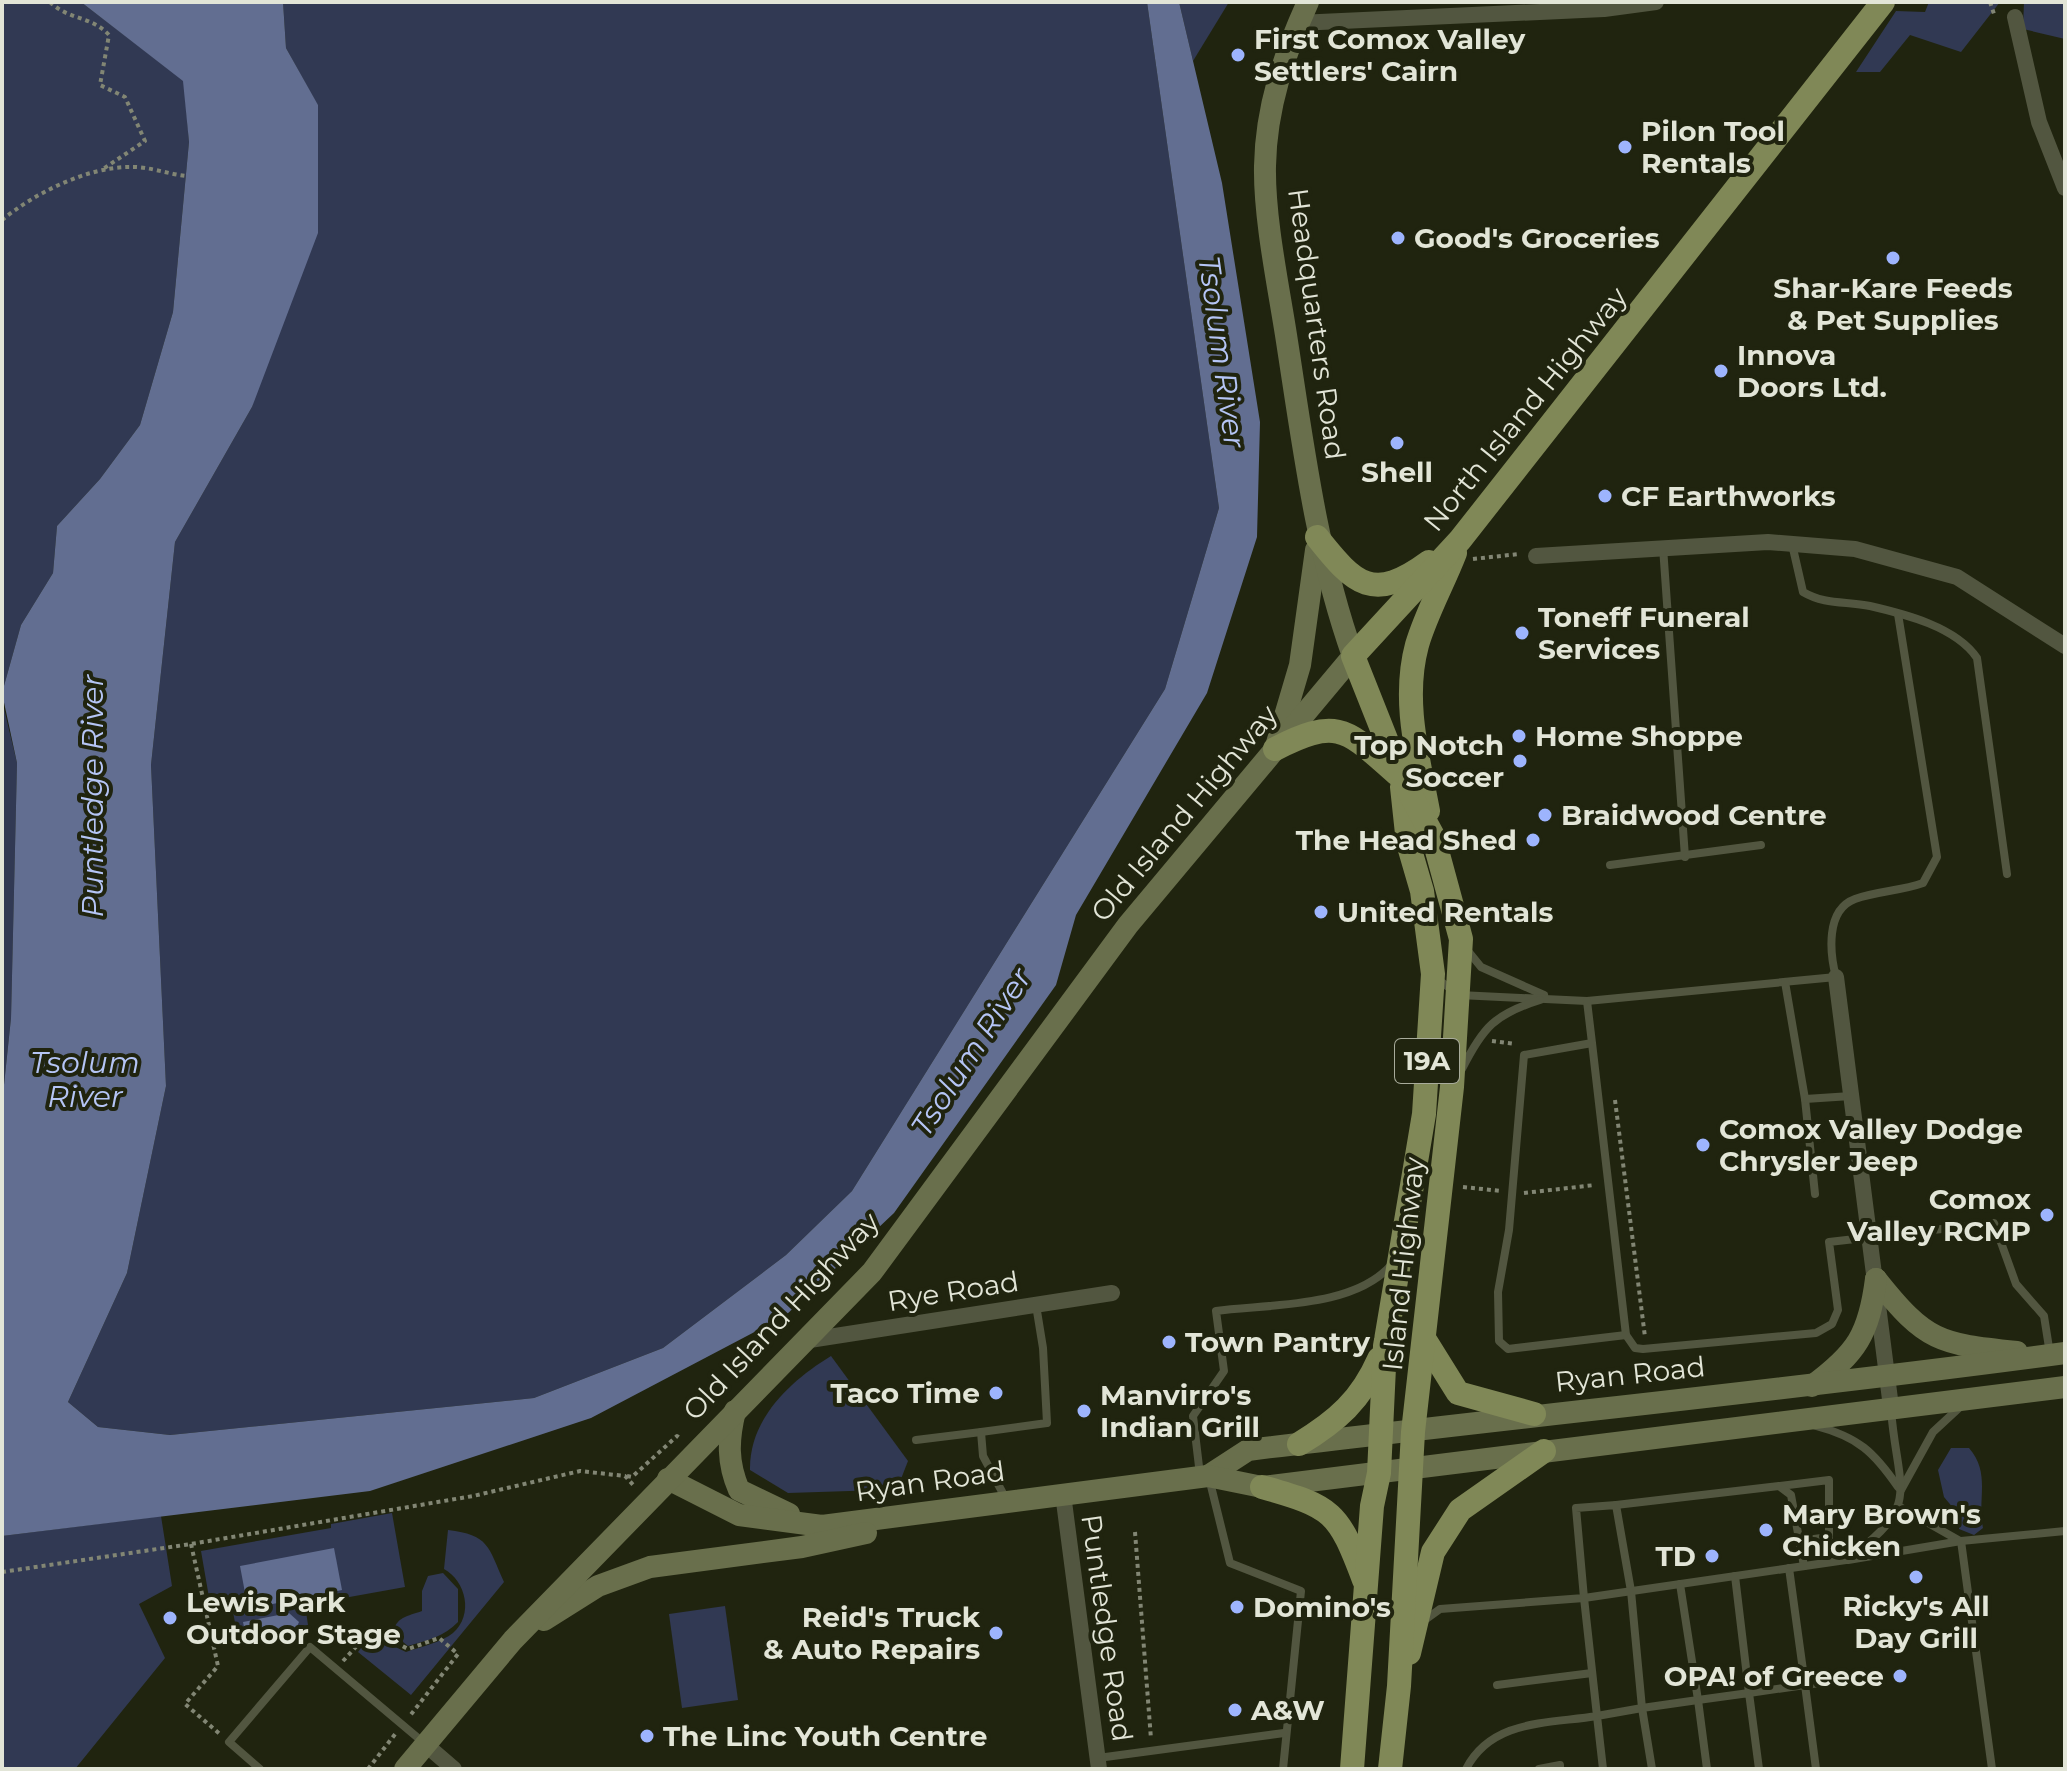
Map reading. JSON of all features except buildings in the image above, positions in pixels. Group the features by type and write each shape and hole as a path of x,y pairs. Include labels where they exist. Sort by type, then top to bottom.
{"main road":[{"name":"Headquarters Road","path":"1308,2 1281,66 1271,105 1265,167 1277,280 1317,537 1353,656"},
{"name":"North Island Highway","path":"1353,656 1466,550 1883,2"},
{"path":"1317,537 1347,575 1382,587 1466,550"},
{"path":"1275,749 1305,639 1317,537"},
{"path":"1433,836 1412,728 1411,674 1423,631 1466,550"},
{"name":"Old Island Highway","path":"405,1769 513,1640 801,1341 872,1272 1128,925 1353,656"},
{"name":"Island Highway","path":"1353,656 1401,777 1433,836 1461,939 1452,1087 1413,1432 1399,1686 1390,1769"},
{"path":"1275,749 1309,732 1334,730 1354,736 1401,777"},
{"name":"Island Highway","path":"1352,1769 1368,1591 1372,1506 1379,1473 1385,1346 1424,1114 1433,974 1422,891 1408,843 1401,777"},
{"path":"1876,1279 1912,1322 1945,1342 2058,1354"},
{"path":"1811,1386 1839,1367 1862,1339 1871,1319 1876,1279"},
{"path":"1425,1340 1458,1393 1534,1414"},
{"path":"1299,1444 1332,1424 1351,1407 1368,1385 1385,1346"},
{"name":"Ryan Road","path":"1204,1476 1248,1450 1413,1432 1534,1414 1889,1378 2058,1354"},
{"name":"Ryan Road","path":"668,1479 739,1515 822,1526 1204,1476 1262,1487 2065,1387"},
{"path":"735,1410 728,1440 730,1468 739,1490 770,1507 822,1526"},
{"path":"1399,1686 1418,1625 1433,1552 1460,1510 1544,1451"},
{"path":"1262,1487 1314,1501 1336,1517 1368,1591"},
{"path":"513,1640 598,1586 650,1567 802,1547 1007,1501"}],"street":[{"path":"1298,23 1604,9 1656,2"},
{"path":"2015,17 2039,122 2065,188"},
{"path":"1529,555 1792,544 1855,549 1957,577 2065,646"},
{"path":"1836,977 1891,1407"},
{"name":"Rye Road","path":"801,1341 1112,1293"},
{"name":"Puntledge Road","path":"1063,1494 1098,1764"},
{"path":"425,1744 454,1769"}],"lane":[{"path":"1792,544 1803,592 1828,603 1868,606 1898,614 1955,635 1977,658 2007,874"},
{"path":"1663,547 1685,857"},
{"path":"1433,974 1459,995 1587,1001 1836,977 1831,957 1831,933 1845,908 1853,899 1923,883 1937,857 1898,614"},
{"path":"1610,865 1761,845"},
{"path":"1461,939 1481,967 1549,997"},
{"path":"1785,982 1805,1099 1815,1194"},
{"path":"1452,1087 1476,1040 1497,1017 1549,997"},
{"path":"1587,1001 1626,1335 1635,1348 1816,1333 1832,1324 1838,1310 1829,1242 1994,1223 2016,1284 2044,1316 2058,1354"},
{"path":"1592,1043 1524,1055 1509,1230 1498,1292 1498,1335 1502,1346 1508,1349 1626,1335"},
{"path":"1805,1099 1851,1096"},
{"path":"1283,1769 1284,1733 1301,1591 1230,1563 1204,1476 1193,1416 1224,1371 1216,1311 1344,1295 1378,1280 1403,1251"},
{"path":"916,1440 1047,1423 1043,1348 1036,1305"},
{"path":"1901,1491 1933,1432 1958,1408 1979,1396"},
{"path":"1846,1560 1889,1526 1900,1507 1901,1491 1891,1407"},
{"path":"1798,1421 1836,1432 1861,1444 1876,1455 1901,1491"},
{"path":"981,1432 983,1456 1007,1501"},
{"path":"1603,1769 1576,1508 1829,1480 1829,1537 1799,1541"},
{"path":"1779,1486 1791,1495 1804,1566"},
{"path":"1616,1505 1631,1591 1642,1708 1652,1769"},
{"path":"1900,1507 1961,1541"},
{"path":"1418,1625 1440,1609 1584,1598 1961,1541 2065,1531"},
{"path":"1961,1541 1992,1769"},
{"path":"1789,1568 1816,1769"},
{"path":"1735,1576 1759,1769"},
{"path":"1680,1584 1707,1769"},
{"path":"260,1769 229,1742 310,1647 425,1744"},
{"path":"1497,1685 1592,1673"},
{"path":"1466,1769 1480,1748 1498,1733 1642,1708 1859,1678"},
{"path":"1098,1764 1152,1751 1284,1733"},
{"path":"1539,1769 1560,1765 1560,1769"}],"path":[{"path":"2,220 26,202 103,169 145,141 125,97 100,85 109,35 97,22 63,15 50,2"},
{"path":"1990,2 1994,14"},
{"path":"103,169 133,166 186,176"},
{"path":"1466,550 1529,555"},
{"path":"1490,1040 1515,1044"},
{"path":"1613,1086 1651,1383"},
{"path":"1524,1193 1597,1185"},
{"path":"1463,1187 1503,1191"},
{"path":"2,1572 191,1544 473,1496 580,1471 625,1476 647,1501"},
{"path":"1135,1532 1152,1751"},
{"path":"191,1544 218,1666 185,1704 229,1742"},
{"path":"336,1668 365,1637 393,1641 408,1649 439,1638 458,1654 368,1769"}],"shaded area":[{"path":"2,2 81,2 184,81 189,142 173,312 140,425 100,479 57,526 53,573 21,625 2,693"},
{"path":"283,2 1147,2 1219,508 1165,689 852,1191 786,1255 663,1348 534,1398 170,1435 98,1427 68,1402 127,1273 166,1086 151,765 175,542 252,407 318,106 286,48"},
{"path":"1179,2 1229,2 1193,61"},
{"path":"1929,2 2000,2 1961,52 1910,35 1880,72 1856,72 1896,11 1925,12"},
{"path":"2024,2 2065,2 2065,39 2023,29"},
{"path":"2,700 17,763 11,1018 2,1104"},
{"path":"831,1356 908,1461 899,1484 881,1490 788,1493 750,1470 756,1434 764,1418 801,1377"},
{"path":"1951,1448 1969,1448 1980,1467 1983,1528 1974,1535 1959,1529 1959,1515 1944,1497 1938,1470"},
{"path":"392,1513 405,1587 305,1605 308,1625 304,1634 239,1645 232,1606 211,1609 201,1551 331,1528 331,1524"},
{"path":"161,1516 172,1586 139,1604 165,1658 75,1769 2,1769 2,1536"},
{"path":"448,1530 480,1539 490,1551 504,1582 411,1695 358,1652 367,1640 387,1643 406,1652 443,1639 460,1626 465,1599 458,1582 444,1569"},
{"path":"443,1573 458,1589 458,1622 441,1634 408,1646 393,1634 394,1628 403,1618 422,1611 422,1591 428,1576"},
{"path":"725,1606 738,1700 682,1708 669,1614"}],"water":[{"name":"Tsolum River","path":"81,2 283,2 286,48 318,105 318,233 252,407 175,542 151,765 166,1086 127,1273 68,1402 98,1427 170,1435 534,1398 663,1348 786,1255 852,1191 1165,689 1219,508 1147,2 1179,2 1222,183 1260,422 1257,537 1207,693 1076,915 1056,985 894,1213 785,1316 591,1418 370,1491 2,1536 2,1104 11,1018 17,763 2,693 21,625 53,573 57,526 100,479 140,425 173,312 189,142 183,81"},
{"path":"334,1548 342,1590 248,1609 240,1566"},
{"path":"289,1613 299,1622 294,1633 247,1641 243,1622"}],"place":[{"name":"First Comox Valley Settlers' Cairn","path":"1238,55"},
{"name":"Pilon Tool Rentals","path":"1625,147"},
{"name":"Good's Groceries","path":"1398,238"},
{"name":"Shar-Kare Feeds & Pet Supplies","path":"1893,258"},
{"name":"Innova Doors Ltd.","path":"1721,371"},
{"name":"Shell","path":"1397,443"},
{"name":"CF Earthworks","path":"1605,496"},
{"name":"Toneff Funeral Services","path":"1522,633"},
{"name":"Home Shoppe","path":"1519,736"},
{"name":"Top Notch Soccer","path":"1520,761"},
{"name":"Braidwood Centre","path":"1545,815"},
{"name":"The Head Shed","path":"1533,840"},
{"name":"United Rentals","path":"1321,912"},
{"name":"Comox Valley Dodge Chrysler Jeep","path":"1703,1145"},
{"name":"Comox Valley RCMP","path":"2047,1215"},
{"name":"Town Pantry","path":"1169,1342"},
{"name":"Taco Time","path":"996,1393"},
{"name":"Manvirro's Indian Grill","path":"1084,1411"},
{"name":"Mary Brown's Chicken","path":"1766,1530"},
{"name":"TD","path":"1712,1556"},
{"name":"Ricky's All Day Grill","path":"1916,1577"},
{"name":"Domino's","path":"1237,1607"},
{"name":"Lewis Park Outdoor Stage","path":"170,1618"},
{"name":"Reid's Truck & Auto Repairs","path":"996,1633"},
{"name":"OPA! of Greece","path":"1900,1676"},
{"name":"A&W","path":"1235,1710"},
{"name":"The Linc Youth Centre","path":"647,1736"}],"water label":[{"name":"Puntledge River","path":"92,796"}]}
